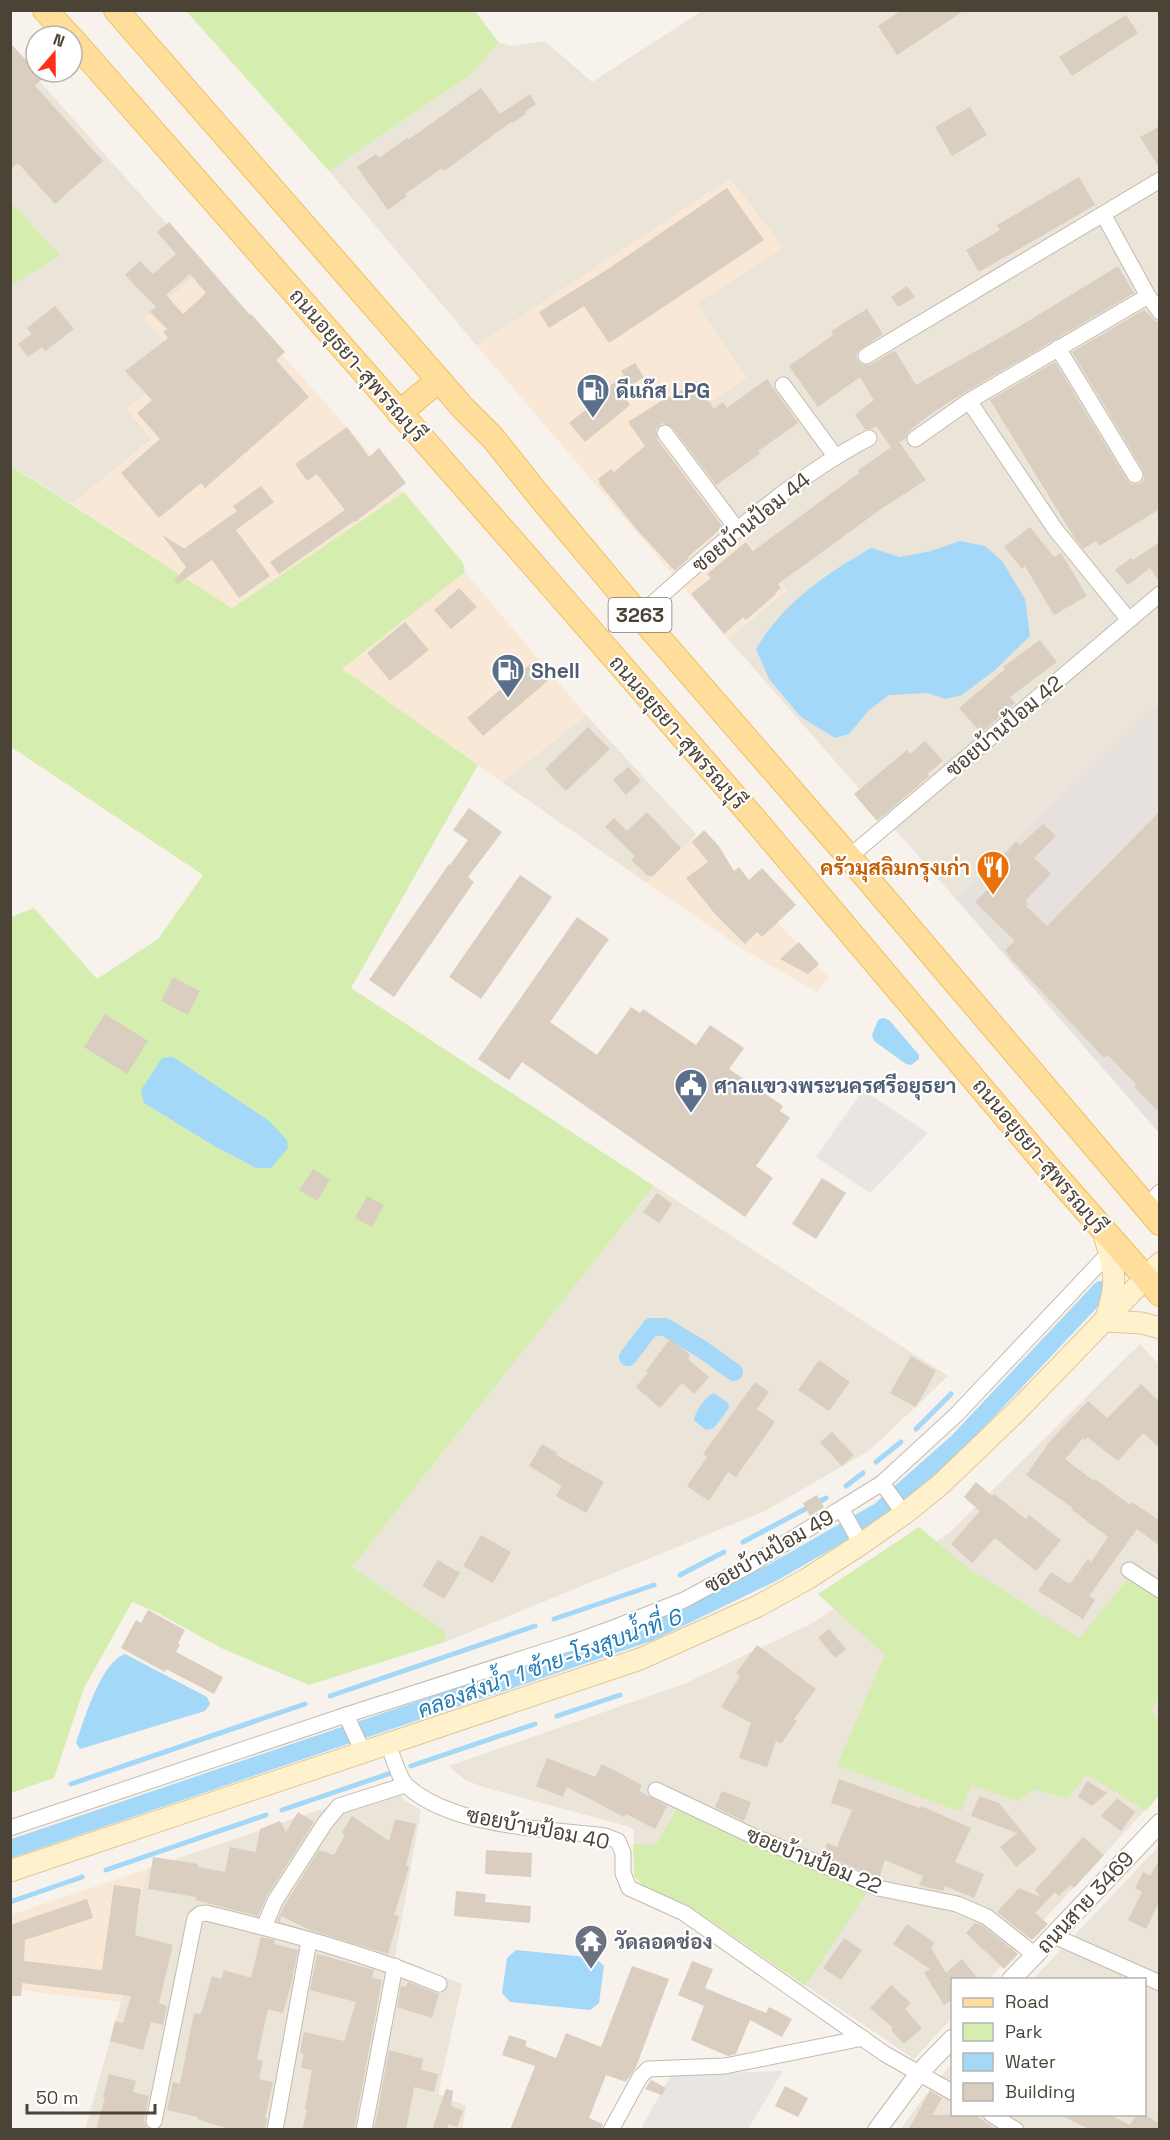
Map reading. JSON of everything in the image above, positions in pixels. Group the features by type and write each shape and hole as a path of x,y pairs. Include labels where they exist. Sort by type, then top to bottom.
{"main road":[{"name":"ถนนอยุธยา-สุพรรณบุรี","path":"45,10 58,24"},
{"name":"3263","path":"116,10 464,409 493,438 639,615 1155,1208"},
{"name":"ถนนอยุธยา-สุพรรณบุรี","path":"84,52 750,814 1106,1241 1155,1278"},
{"path":"399,413 439,380"},
{"path":"1105,1322 1114,1294 1114,1273 1106,1241"},
{"path":"10,1871 354,1733 388,1744 640,1659 758,1606 807,1579 857,1537 900,1509 977,1451 1105,1322 1155,1278"},
{"path":"1105,1322 1142,1323 1160,1328"}],"street":[{"path":"866,356 1160,180"},
{"path":"1103,214 1148,296 1160,312"},
{"path":"915,439 969,401 1148,296"},
{"path":"1058,348 1134,475"},
{"path":"783,385 835,456"},
{"path":"969,401 1055,529 1129,620"},
{"path":"665,433 737,530"},
{"name":"ซอยบ้านป้อม 44","path":"639,615 737,530 835,456 869,438"},
{"name":"ซอยบ้านป้อม 42","path":"849,857 1160,594"},
{"name":"ซอยบ้านป้อม 49","path":"10,1828 354,1733 571,1643 684,1600 750,1565 885,1487 956,1414 1106,1241"},
{"path":"885,1487 900,1509"},
{"path":"843,1512 857,1537"},
{"path":"1129,1570 1160,1590"},
{"path":"264,1927 275,1901 325,1823 339,1806 405,1785 388,1744"},
{"name":"ซอยบ้านป้อม 40","path":"405,1785 442,1808 488,1822 605,1836 618,1841 623,1853 623,1873 628,1888 684,1913 885,2054 951,2091"},
{"name":"ซอยบ้านป้อม 22","path":"656,1790 757,1838 878,1888 957,1904 987,1917 1035,1955"},
{"name":"ถนนสาย 3469","path":"1013,1978 1160,1823"},
{"path":"154,2121 195,1918 200,1914 206,1913 264,1927 395,1966 439,1984"},
{"path":"1054,1936 1160,1983"},
{"path":"275,2130 309,1941"},
{"path":"364,2130 395,1966"},
{"path":"611,2130 640,2077 648,2069 725,2066 863,2038"},
{"path":"878,2130 920,2072 951,2040"},
{"path":"993,2116 1016,2130"}],"shaded area":[{"path":"702,11 1159,11 1159,702 955,898 728,639 787,590 662,432 730,178 477,346 329,171 469,76 499,43 513,46 545,41 592,82"},
{"path":"10,48 24,64 24,84 42,84 205,267 184,363 152,439 72,504 11,465 11,286 60,255 11,202"},
{"path":"730,178 784,248 696,304 747,378 662,432 787,590 728,639 477,346"},
{"path":"205,267 404,492 232,608 72,504 152,440 126,409 184,363 143,319"},
{"path":"465,572 586,715 502,782 341,669"},
{"path":"1159,702 1159,1133 955,898"},
{"path":"586,715 696,834 647,883 502,782"},
{"path":"696,834 829,978 817,992 741,948 647,883"},
{"path":"863,1090 928,1133 870,1193 816,1157"},
{"path":"654,1186 948,1376 870,1450 765,1511 445,1642 446,1632 352,1567"},
{"path":"1140,1344 1159,1364 1159,1795 990,1978 951,1978 951,2019 914,2059 689,1906 643,1886 634,1876 634,1831 630,1827 483,1787 465,1780 449,1766 684,1684 811,1624 949,1533"},
{"path":"395,1784 404,1800 421,1810 395,1957 462,1984 438,2094 466,2106 462,2129 85,2130 121,2002 147,1869"},
{"path":"1159,1846 1159,2129 900,2130 933,2085 951,2065 951,2116 1146,2116 1146,1978 1034,1978"},
{"path":"147,1869 121,2002 11,1989 10,1915"},
{"path":"783,2071 748,2129 640,2130 671,2075"}],"green space":[{"path":"186,11 475,11 499,43 469,76 329,171"},
{"path":"11,202 60,255 11,286"},
{"path":"10,465 232,608 404,492 463,563 465,572 342,669 478,765 351,988 654,1186 352,1567 446,1632 445,1642 309,1685 221,1648 158,1613 132,1602 84,1688 54,1778 11,1793 11,917 34,908 97,979 158,939 203,875 11,747","holes":["216,1147 272,1168 256,1168"]},
{"path":"919,1527 972,1571 1079,1638 1128,1579 1159,1600 1159,1698 1150,1711 1159,1718 1159,1795 1146,1811 1087,1774 1067,1799 1035,1789 1018,1801 971,1785 961,1812 837,1765 885,1655 818,1594"},
{"path":"676,1810 754,1846 867,1892 805,1986 689,1906 643,1886 634,1876 633,1844 656,1845"}],"water":[{"path":"960,541 985,546 1002,561 1025,599 1030,636 995,670 962,695 946,699 927,693 889,695 869,710 849,734 835,738 801,717 769,679 756,649 779,617 822,579 871,548 900,557 931,551"},
{"path":"883,1018 889,1020 919,1055 919,1059 911,1065 906,1064 874,1041 872,1035 878,1020"},
{"path":"173,1057 268,1120 287,1140 288,1148 271,1168 256,1168 216,1147 144,1103 141,1090 162,1058"},
{"path":"714,1393 728,1403 729,1408 714,1428 706,1430 694,1420 701,1404"},
{"path":"125,1654 207,1697 210,1704 205,1711 80,1749 76,1743 94,1693 108,1668 116,1659"},
{"path":"516,1950 596,1958 604,1966 599,2003 590,2010 510,2002 502,1993 507,1958"}],"building":[{"path":"902,10 965,10 897,55 878,26"},
{"path":"1126,15 1138,33 1072,76 1059,57"},
{"path":"10,43 24,58 24,84 37,84 35,86 103,161 55,204 18,163 10,170"},
{"path":"481,88 500,114 530,94 536,104 525,112 526,114 511,122 444,171 442,168 405,194 407,196 388,210 357,167 376,154 379,158 407,138 408,140"},
{"path":"970,107 987,135 952,156 935,127"},
{"path":"1160,126 1160,169 1140,137"},
{"path":"1079,177 1095,205 979,272 966,250 1000,230 997,225"},
{"path":"727,188 764,240 609,343 584,306 549,328 539,312 608,269"},
{"path":"169,222 285,352 276,360 309,397 205,488 201,483 159,518 121,473 160,439 137,413 152,400 125,371 168,338 163,332 167,329 150,312 156,307 125,275 140,261 153,274 176,254 157,232","holes":["190,274 206,293 183,314 166,295"]},
{"path":"1118,266 1134,293 932,413 909,431 906,438 891,447 876,426 872,429 865,429 855,415 874,400 860,377 818,407 789,366 833,335 831,331 867,309 883,334 858,351 856,357 858,361 862,365 870,365 894,351 916,385 1022,325"},
{"path":"907,286 915,297 898,307 891,297"},
{"path":"55,306 74,329 45,351 42,347 28,357 18,344 32,334 27,328"},
{"path":"1144,310 1160,322 1160,509 1099,546 1096,541 1083,549 990,400 1055,362 1127,480 1131,484 1140,484 1144,479 1143,470 1072,352"},
{"path":"635,363 644,377 621,392 630,405 585,442 569,423 603,396 600,393 624,375 621,371"},
{"path":"767,379 798,423 758,451 760,454 716,485 672,427 663,423 656,429 657,439 723,527 675,571 638,531 598,479 611,469 614,472 645,446 628,422 669,396 670,398 696,381 714,409 723,402 727,408"},
{"path":"347,427 369,457 379,448 406,483 355,522 279,574 270,562 345,510 317,474 307,481 295,464"},
{"path":"899,442 926,480 884,507 778,584 781,588 776,594 746,620 743,617 724,634 691,594 711,578 707,574 746,542 753,551 859,473 858,470"},
{"path":"261,486 274,502 236,530 270,576 239,598 212,560 178,584 174,581 186,567 162,535 187,550 185,548 237,511 233,506"},
{"path":"1030,527 1054,557 1061,553 1087,596 1054,615 1025,566 1022,569 1004,547"},
{"path":"1160,542 1160,582 1150,568 1128,585 1115,570"},
{"path":"459,588 477,607 451,629 434,610"},
{"path":"405,622 429,650 390,681 367,653"},
{"path":"1040,640 1057,662 1010,697 1015,703 981,733 959,708 1005,669 1003,667"},
{"name":"Shell","path":"534,661 550,679 483,736 467,718"},
{"path":"588,727 610,749 566,791 545,769"},
{"path":"925,741 943,761 877,821 854,794 907,750 910,754"},
{"path":"628,767 641,781 626,795 613,780"},
{"path":"469,808 502,832 468,877 474,882 394,997 369,980 468,840 453,830"},
{"path":"1160,811 1160,1113 1134,1087 1136,1084 1108,1055 1104,1058 1013,961 1005,950 1015,941 975,902 992,885 984,877 1004,858 1002,856 1016,842 1020,845 1043,824 1056,836 1034,858 1051,874 1025,901 1028,904 1026,906 1047,926"},
{"path":"647,812 681,848 653,876 648,876 631,860 635,856 605,827 614,818 627,831"},
{"path":"704,830 718,845 734,871 739,867 749,880 762,868 796,905 762,937 757,932 745,944 715,914 686,878 708,862 692,842"},
{"path":"520,875 552,897 481,999 449,977"},
{"name":"ศาลแขวงพระนครศรีอยุธยา","path":"577,917 609,939 550,1022 597,1055 631,1007 640,1013 643,1009 696,1045 710,1025 744,1048 729,1069 783,1106 780,1111 790,1118 756,1166 773,1178 745,1217 522,1062 509,1080 478,1059"},
{"path":"799,942 819,964 808,974 780,959"},
{"path":"173,977 200,991 188,1015 161,1001"},
{"path":"105,1014 148,1041 127,1074 84,1047"},
{"path":"313,1169 330,1180 317,1201 299,1190"},
{"path":"822,1178 846,1193 816,1239 792,1224"},
{"path":"657,1193 672,1204 659,1223 643,1212"},
{"path":"367,1196 384,1205 372,1227 355,1218"},
{"path":"670,1339 690,1355 688,1359 709,1377 694,1394 682,1383 660,1408 636,1387"},
{"path":"911,1356 936,1371 916,1407 890,1393"},
{"path":"819,1360 850,1382 829,1411 798,1390"},
{"path":"755,1382 769,1392 757,1409 775,1422 736,1477 728,1472 709,1501 687,1486 707,1457 703,1454"},
{"path":"1141,1384 1160,1402 1160,1448 1143,1433 1118,1461 1087,1437 1085,1440 1083,1438 1065,1459 1130,1505 1132,1502 1160,1521 1160,1546 1137,1529 1089,1596 1095,1600 1083,1619 1038,1591 1051,1572 1070,1584 1088,1559 1091,1562 1108,1537 1071,1509 1073,1508 1026,1475 1051,1440 1088,1401 1107,1418"},
{"path":"832,1432 854,1455 842,1466 820,1442"},
{"path":"542,1444 557,1453 556,1455 604,1482 586,1513 556,1496 562,1486 529,1466"},
{"path":"976,1482 1026,1519 1029,1515 1061,1540 1036,1571 995,1538 972,1563 951,1544 980,1511 964,1497"},
{"path":"817,1495 824,1507 810,1516 803,1503"},
{"path":"481,1535 511,1552 493,1583 463,1566"},
{"path":"438,1560 460,1573 444,1599 422,1586"},
{"path":"148,1610 185,1630 176,1652 223,1677 214,1694 166,1669 165,1672 121,1648 136,1620 141,1623"},
{"path":"829,1629 846,1649 835,1658 818,1638"},
{"path":"757,1645 816,1689 794,1719 797,1721 781,1744 776,1741 767,1767 739,1758 751,1723 721,1707 740,1676 736,1673"},
{"path":"547,1758 595,1777 602,1764 642,1785 639,1791 667,1806 655,1829 626,1814 624,1817 567,1787 563,1797 536,1786"},
{"path":"839,1779 920,1808 921,1806 971,1828 955,1862 984,1874 974,1898 945,1886 943,1891 919,1885 923,1876 885,1860 879,1878 823,1855 827,1843 837,1847 852,1810 831,1803"},
{"path":"1087,1781 1107,1793 1092,1806 1078,1797"},
{"path":"722,1791 751,1802 744,1821 715,1807"},
{"path":"979,1796 999,1803 1037,1850 1016,1867 1000,1847 1017,1833 971,1816"},
{"path":"1117,1798 1135,1812 1121,1831 1101,1816"},
{"path":"298,1812 314,1822 267,1896 258,1916 195,1900 196,1897 148,1889 153,1857 198,1864 198,1867 225,1872 230,1847 256,1852 260,1829 280,1821 286,1832"},
{"path":"352,1816 389,1841 395,1819 416,1824 406,1866 409,1867 394,1915 399,1916 388,1954 310,1930 281,1916 280,1922 277,1921 319,1850 334,1855 345,1835 342,1832"},
{"path":"1083,1837 1104,1855 1074,1888 1070,1885 1059,1896 1055,1892 1035,1913 1048,1924 1032,1940 997,1912 1019,1888 1041,1897 1035,1890"},
{"path":"486,1850 532,1853 531,1877 485,1874"},
{"path":"1160,1858 1160,1901 1146,1929 1128,1920 1142,1892 1135,1888 1143,1872 1150,1876"},
{"path":"114,1885 141,1889 135,1935 173,1945 159,2003 167,2006 163,2025 151,2022 143,2050 110,2041 115,2021 123,2023 131,1996 22,1983 21,1996 10,1996 12,1946 10,1925 87,1899 93,1918 25,1940 24,1961 102,1970"},
{"path":"456,1891 486,1894 485,1902 531,1906 530,1923 454,1916"},
{"path":"975,1923 982,1925 1018,1954 1004,1969 966,1933"},
{"path":"907,1924 935,1943 931,1948 946,1973 962,1959 977,1978 951,1978 951,2001 944,2005 924,1973 930,1969 893,1944"},
{"path":"261,1937 275,1940 274,1944 298,1950 283,2013 268,2009 257,2059 263,2061 259,2079 273,2082 265,2118 267,2118 265,2130 232,2130 197,2119 198,2117 167,2110 173,2082 180,2084 194,2013 201,2014 212,1976 221,1979 224,1970 251,1978"},
{"path":"844,1938 862,1950 841,1980 823,1968"},
{"path":"317,1954 374,1970 372,1978 382,1980 354,2130 302,2130 312,2070 301,2068 304,2054 300,2053 304,2032 344,2041 356,2002 310,1990"},
{"path":"692,1961 713,1969 705,1988 766,2013 769,2007 792,2019 782,2037 750,2020 736,2054 728,2056 691,2040 704,2006 678,1995"},
{"path":"632,1966 669,1979 636,2067 626,2082 606,2075 589,2118 603,2124 601,2130 510,2130 535,2066 502,2055 509,2035 527,2041 525,2046 556,2058 566,2033 601,2047"},
{"path":"408,1982 439,1994 432,2018 397,2007 401,1986 406,1987"},
{"path":"891,1985 911,2003 905,2009 922,2028 904,2044 891,2030 893,2028 870,2008"},
{"path":"389,2050 423,2059 421,2070 438,2074 434,2092 414,2087 406,2130 374,2130"},
{"path":"109,2074 136,2081 133,2092 149,2096 144,2120 147,2130 96,2130"},
{"path":"651,2080 666,2088 662,2095 645,2089"},
{"path":"785,2086 808,2098 798,2117 775,2106"},
{"path":"446,2089 453,2091 451,2106 463,2111 457,2127 448,2124 447,2130 432,2130"},
{"path":"930,2091 942,2098 932,2115 976,2116 997,2130 908,2130"},
{"path":"1146,2115 1160,2124 1160,2130 1091,2130 1063,2116 1112,2116 1130,2125 1136,2116"}],"waterway":[{"name":"คลองส่งน้ำ 1 ซ้าย-โรงสูบน้ำที่ 6","path":"10,1849 650,1632 772,1573 880,1511 958,1442 1101,1290"},
{"path":"628,1357 651,1327 665,1327 734,1372"},
{"path":"916,1429 951,1394"},
{"path":"876,1462 901,1442"},
{"path":"846,1486 863,1473"},
{"path":"743,1542 826,1498"},
{"path":"680,1575 724,1552"},
{"path":"554,1619 654,1585"},
{"path":"330,1696 535,1626"},
{"path":"557,1716 620,1695"},
{"path":"71,1784 305,1704"},
{"path":"411,1766 535,1724"},
{"path":"282,1810 391,1773"},
{"path":"106,1870 266,1815"},
{"path":"10,1902 82,1877"}],"place":[{"name":"ดีแก๊ส LPG","path":"593,419"},
{"name":"Shell","path":"508,699"},
{"name":"ครัวมุสลิมกรุงเก่า","path":"993,896"},
{"name":"ศาลแขวงพระนครศรีอยุธยา","path":"691,1114"},
{"name":"วัดลอดช่อง","path":"591,1970"}]}
